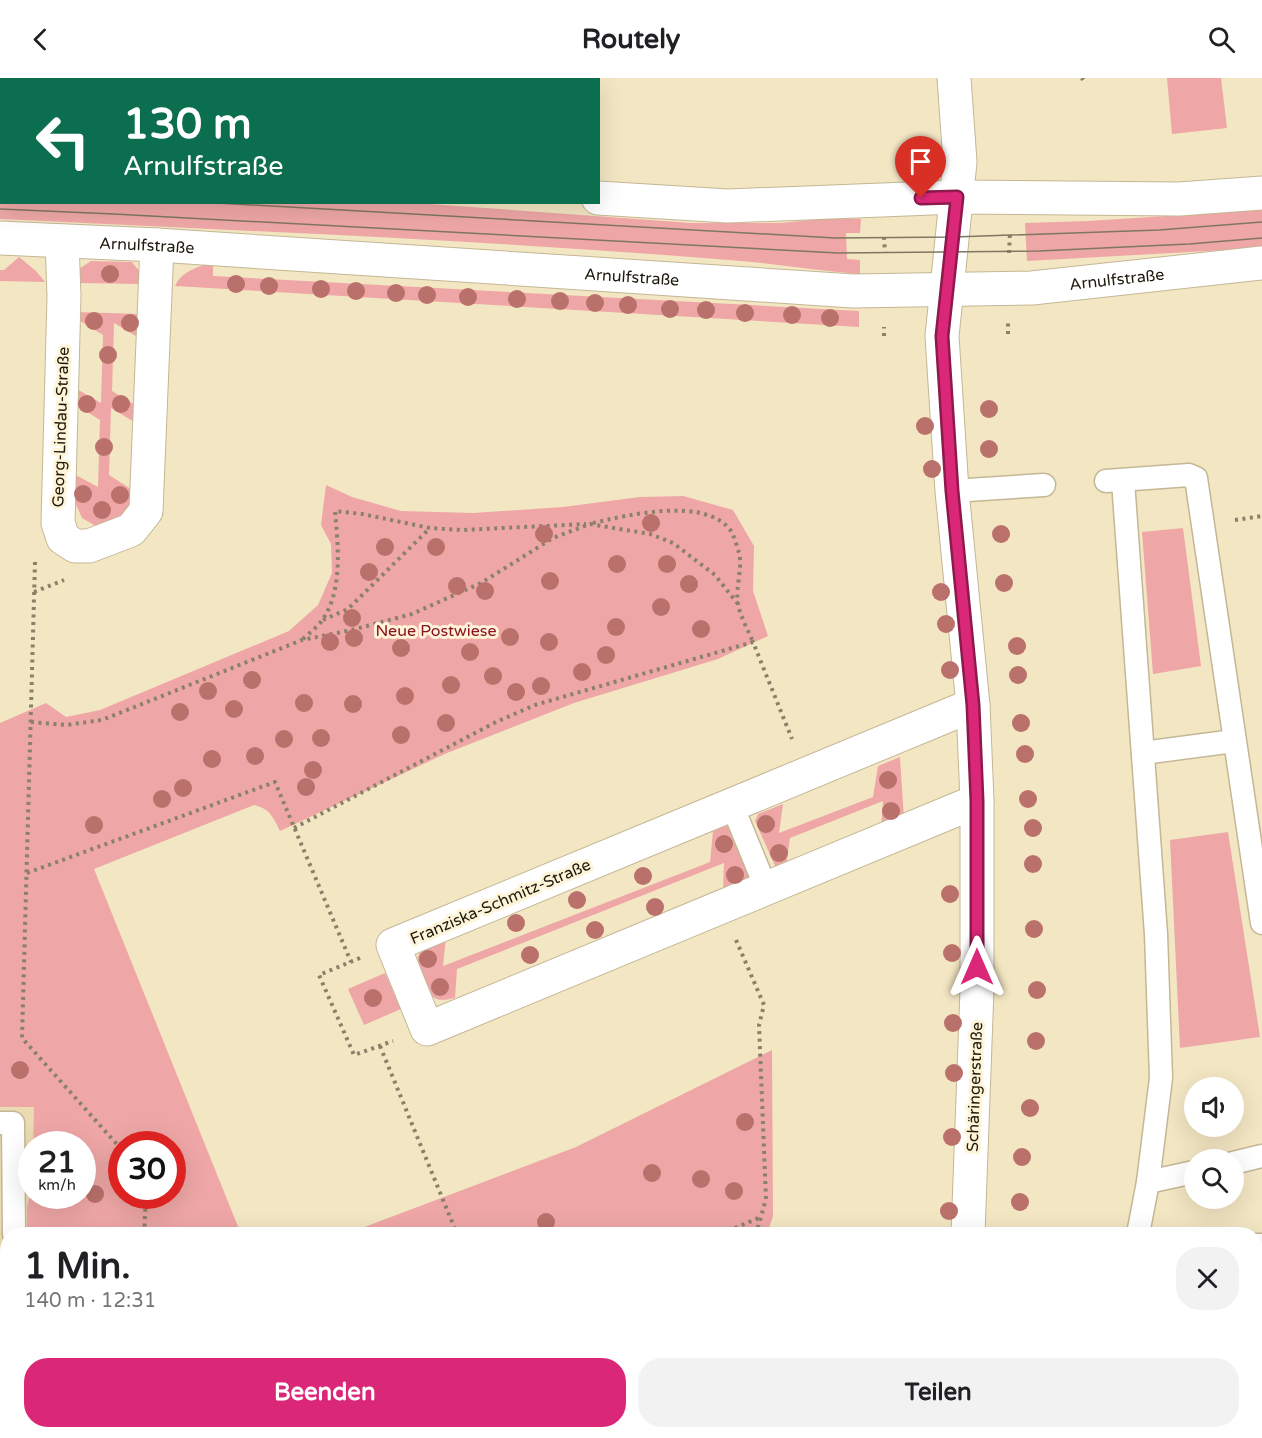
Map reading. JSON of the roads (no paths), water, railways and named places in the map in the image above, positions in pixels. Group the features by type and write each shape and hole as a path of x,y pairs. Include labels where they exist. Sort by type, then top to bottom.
{"street":[{"name":"Schäringerstraße","path":"954,78 960,162 942,336 952,491 973,705 977,801 977,989 968,1227"},
{"path":"600,198 728,206 957,197 1179,199 1262,193"},
{"name":"Arnulfstraße","path":"0,238 157,245 853,291 1032,288 1262,263"},
{"name":"Georg-Lindau-Straße","path":"62,241 64,296 58,523 63,538 75,546 89,546 131,530 146,511 157,245"},
{"name":"Franziska-Schmitz-Straße","path":"766,888 427,1029 393,945 973,705"},
{"path":"766,888 977,801"}],"lane":[{"path":"1139,1227 1148,1182 1161,1078 1156,934 1143,753 1114,481 1189,475 1196,478 1262,923"},
{"path":"952,491 1044,485"},
{"path":"1143,753 1234,741"},
{"path":"732,805 766,888"},
{"path":"0,1123 13,1123 14,1227"},
{"path":"1244,1160 1262,1156"},
{"path":"1148,1182 1184,1174"}],"tram line":[{"path":"234,204 835,238 954,237 1159,230 1262,222"},
{"path":"0,209 838,253 1039,251 1262,238"}],"park label":[{"name":"Neue Postwiese","path":"436,630"}]}
